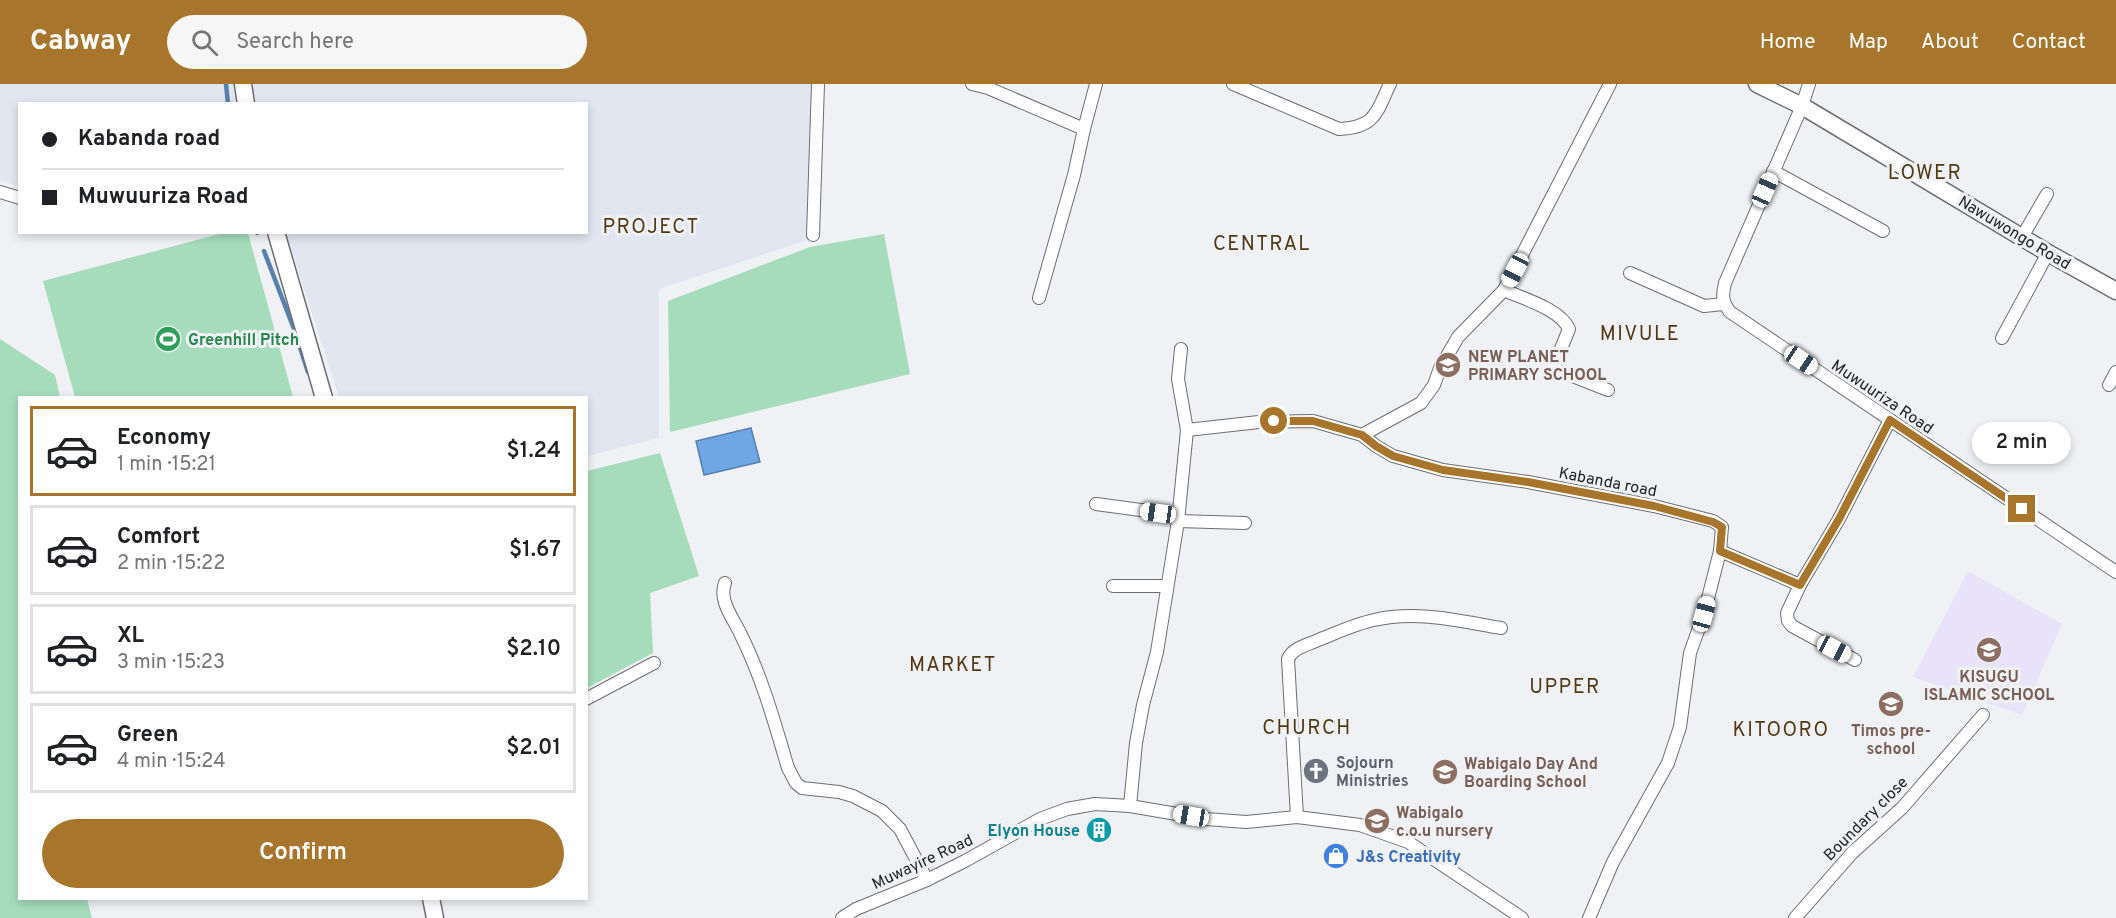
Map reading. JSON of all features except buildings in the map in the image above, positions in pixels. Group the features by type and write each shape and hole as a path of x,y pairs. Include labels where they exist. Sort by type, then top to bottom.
{"street":[{"path":"243,84 246,102"},
{"path":"813,235 818,84"},
{"path":"972,84 988,88 1083,129"},
{"path":"1039,298 1074,175 1083,129 1096,84"},
{"path":"1233,84 1254,88 1339,129 1358,128 1374,118 1390,84"},
{"path":"1362,435 1421,403 1434,385 1440,368 1458,337 1504,291 1610,84"},
{"name":"Nawuwongo Road","path":"1757,84 1802,106 2116,291"},
{"path":"1630,273 1704,306 1723,304 1722,292 1725,283 1802,106 1809,84"},
{"path":"1773,171 1883,231"},
{"path":"0,192 18,197"},
{"path":"2022,237 2047,194"},
{"path":"277,234 323,396"},
{"path":"2002,338 2048,253"},
{"path":"1504,291 1557,314 1566,322 1569,330 1554,366 1557,370 1608,390"},
{"name":"Muwuuriza Road","path":"1723,304 1730,312 2116,572"},
{"path":"1130,806 1136,743 1157,652 1178,518 1187,430 1178,379 1181,349"},
{"path":"2109,385 2116,372"},
{"path":"1855,660 1792,626 1788,621 1788,613 1800,585 1839,519 1890,420"},
{"name":"Kabanda road","path":"1187,430 1269,421 1313,421 1362,435 1393,456 1443,470 1539,484 1654,506 1713,522 1722,527 1720,551 1704,614 1690,653 1680,727 1668,763 1613,862 1589,918"},
{"path":"1096,504 1178,518 1245,523"},
{"path":"1720,551 1800,585"},
{"path":"725,583 722,591 725,604 742,636 788,768 796,783 802,788 854,796 882,811 900,830 927,880"},
{"path":"1113,586 1167,586"},
{"path":"1297,817 1288,659 1293,651 1365,623 1406,616 1502,628"},
{"path":"588,698 654,663"},
{"name":"Boundary close","path":"1795,918 1852,853 1902,808 1983,715"},
{"name":"Muwayire Road","path":"842,918 856,909 927,880 1040,819 1066,809 1095,804 1130,806 1206,819 1246,822 1297,817 1360,825 1408,842 1522,918"},
{"path":"431,900 435,918"}],"shaded area":[{"path":"0,84 824,84 807,240 659,289 659,438 588,456 588,396 339,396 286,234 588,234 588,102 18,102 18,187 0,180"},
{"name":"KISUGU ISLAMIC SCHOOL","path":"1968,571 2062,624 2022,715 1913,677"}],"green space":[{"name":"Greenhill Pitch","path":"219,234 248,234 293,396 75,396 43,281"},
{"path":"884,234 910,374 670,432 668,301 810,247"},
{"path":"0,339 55,375 60,396 18,396 18,900 87,900 92,918 0,918"},
{"path":"660,453 699,576 650,593 653,653 588,687 588,471"}],"water":[{"path":"751,428 760,462 704,475 696,441"}],"waterway":[{"path":"226,84 228,102"},
{"path":"264,251 308,372"}],"place":[{"name":"Greenhill Pitch","path":"168,339"},
{"name":"NEW PLANET PRIMARY SCHOOL","path":"1448,365"},
{"name":"KISUGU ISLAMIC SCHOOL","path":"1989,650"},
{"name":"Timos pre- school","path":"1891,704"},
{"name":"Sojourn Ministries","path":"1316,771"},
{"name":"Wabigalo Day And Boarding School","path":"1445,772"},
{"name":"Wabigalo c.o.u nursery","path":"1377,821"},
{"name":"Elyon House","path":"1099,830"},
{"name":"J&s Creativity","path":"1336,856"}],"district":[{"name":"LOWER","path":"1925,172"},
{"name":"PROJECT","path":"651,226"},
{"name":"CENTRAL","path":"1262,243"},
{"name":"MIVULE","path":"1640,333"},
{"name":"MARKET","path":"953,664"},
{"name":"UPPER","path":"1565,686"},
{"name":"CHURCH","path":"1307,727"},
{"name":"KITOORO","path":"1781,729"}],"route":[{"path":"1274,421 1313,421 1362,435 1393,456 1443,470 1471,472 1654,506 1713,522 1722,527 1720,551 1800,585 1839,519 1890,420 2022,509"}]}
